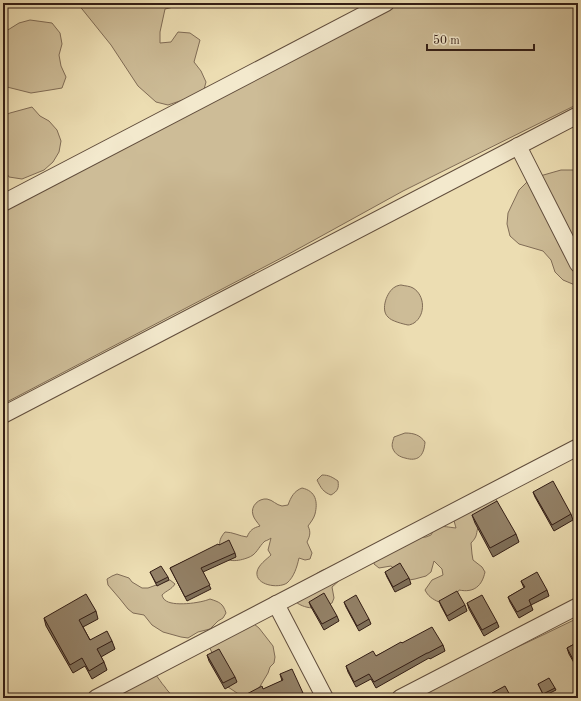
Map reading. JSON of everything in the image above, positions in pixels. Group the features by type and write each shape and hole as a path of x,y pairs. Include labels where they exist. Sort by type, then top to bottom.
{"street":[{"path":"3,203 386,3"},
{"path":"3,414 578,115"},
{"path":"518,146 578,264"},
{"path":"96,698 578,447"},
{"path":"276,604 325,698"},
{"path":"400,698 578,606"}],"shaded area":[{"path":"78,3 184,3 165,9 160,32 160,43 171,42 178,32 190,33 200,40 194,62 201,71 206,82 203,93 168,105 156,102 138,86 111,45"},
{"path":"386,3 578,3 578,104 403,191 287,255 3,404 3,204"},
{"path":"30,20 52,23 60,33 62,44 59,55 61,66 66,77 62,88 31,93 3,86 3,33 19,23"},
{"path":"32,107 40,116 49,121 57,130 61,141 59,152 53,162 44,170 22,179 9,177 3,167 3,116"},
{"path":"561,170 578,171 578,285 563,280 555,272 551,260 543,251 519,244 510,236 507,224 508,213 519,190 528,181"},
{"path":"401,285 413,288 420,295 422,300 421,315 414,323 410,325 392,320 388,317 385,310 389,292"},
{"path":"405,433 416,435 425,442 420,457 410,459 396,454 392,444 394,437"},
{"path":"322,475 330,476 338,481 338,489 331,495 322,489 317,480"},
{"path":"302,488 307,489 313,494 316,501 315,516 308,526 310,534 307,542 312,553 310,559 305,560 299,558 293,575 287,583 278,586 268,585 263,583 257,576 259,567 271,555 268,550 271,538 265,541 255,553 247,558 234,561 227,559 221,554 221,538 225,532 247,537 252,530 260,526 252,512 258,501 267,499 282,506 288,505 293,495"},
{"path":"494,496 497,501 479,526 476,536 471,543 473,560 482,567 485,572 482,581 473,589 464,591 459,590 455,596 439,602 430,597 425,590 432,580 443,575 442,569 434,561 431,572 426,576 409,580 391,566 379,568 374,564 374,559 399,547 406,546 414,538 431,535 433,531 439,527 456,528 453,517"},
{"path":"332,568 341,579 332,587 334,598 332,603 322,607 312,608 302,606 293,600 305,584 315,575 326,569"},
{"path":"117,574 129,578 132,582 142,588 148,588 170,580 175,584 162,595 165,600 180,604 200,602 210,599 220,603 224,607 226,613 223,618 210,629 198,632 188,638 163,632 152,625 144,615 133,613 128,609 108,585 107,579"},
{"path":"578,618 578,698 410,698 545,634"},
{"path":"254,624 273,646 275,657 274,663 270,667 259,688 243,697 228,687 207,642"},
{"path":"154,673 173,698 114,698 111,695"}],"building":[{"path":"553,481 571,514 552,525 533,492"},
{"path":"497,501 516,534 490,548 472,515"},
{"path":"229,540 235,553 201,568 210,585 185,597 170,568"},
{"path":"400,563 409,578 393,587 385,572"},
{"path":"161,566 168,577 156,583 150,572"},
{"path":"537,572 547,590 529,600 531,605 517,612 508,597 525,587 521,581"},
{"path":"457,591 465,605 447,616 439,601"},
{"path":"324,593 337,616 322,624 309,602"},
{"path":"86,594 96,611 79,620 90,640 107,631 112,641 97,649 104,662 89,671 82,658 70,665 44,618"},
{"path":"356,595 369,619 357,626 344,602"},
{"path":"482,595 497,622 482,630 467,603"},
{"path":"432,627 443,645 374,682 369,674 354,682 346,666 373,651 376,656"},
{"path":"578,642 578,661 575,663 567,648"},
{"path":"219,649 235,677 223,683 207,655"},
{"path":"292,669 303,693 299,694 300,698 244,698 243,696 262,686 263,689 283,680 280,674"},
{"path":"549,678 555,688 543,694 538,684"},
{"path":"505,686 511,697 495,698 492,693"}]}
